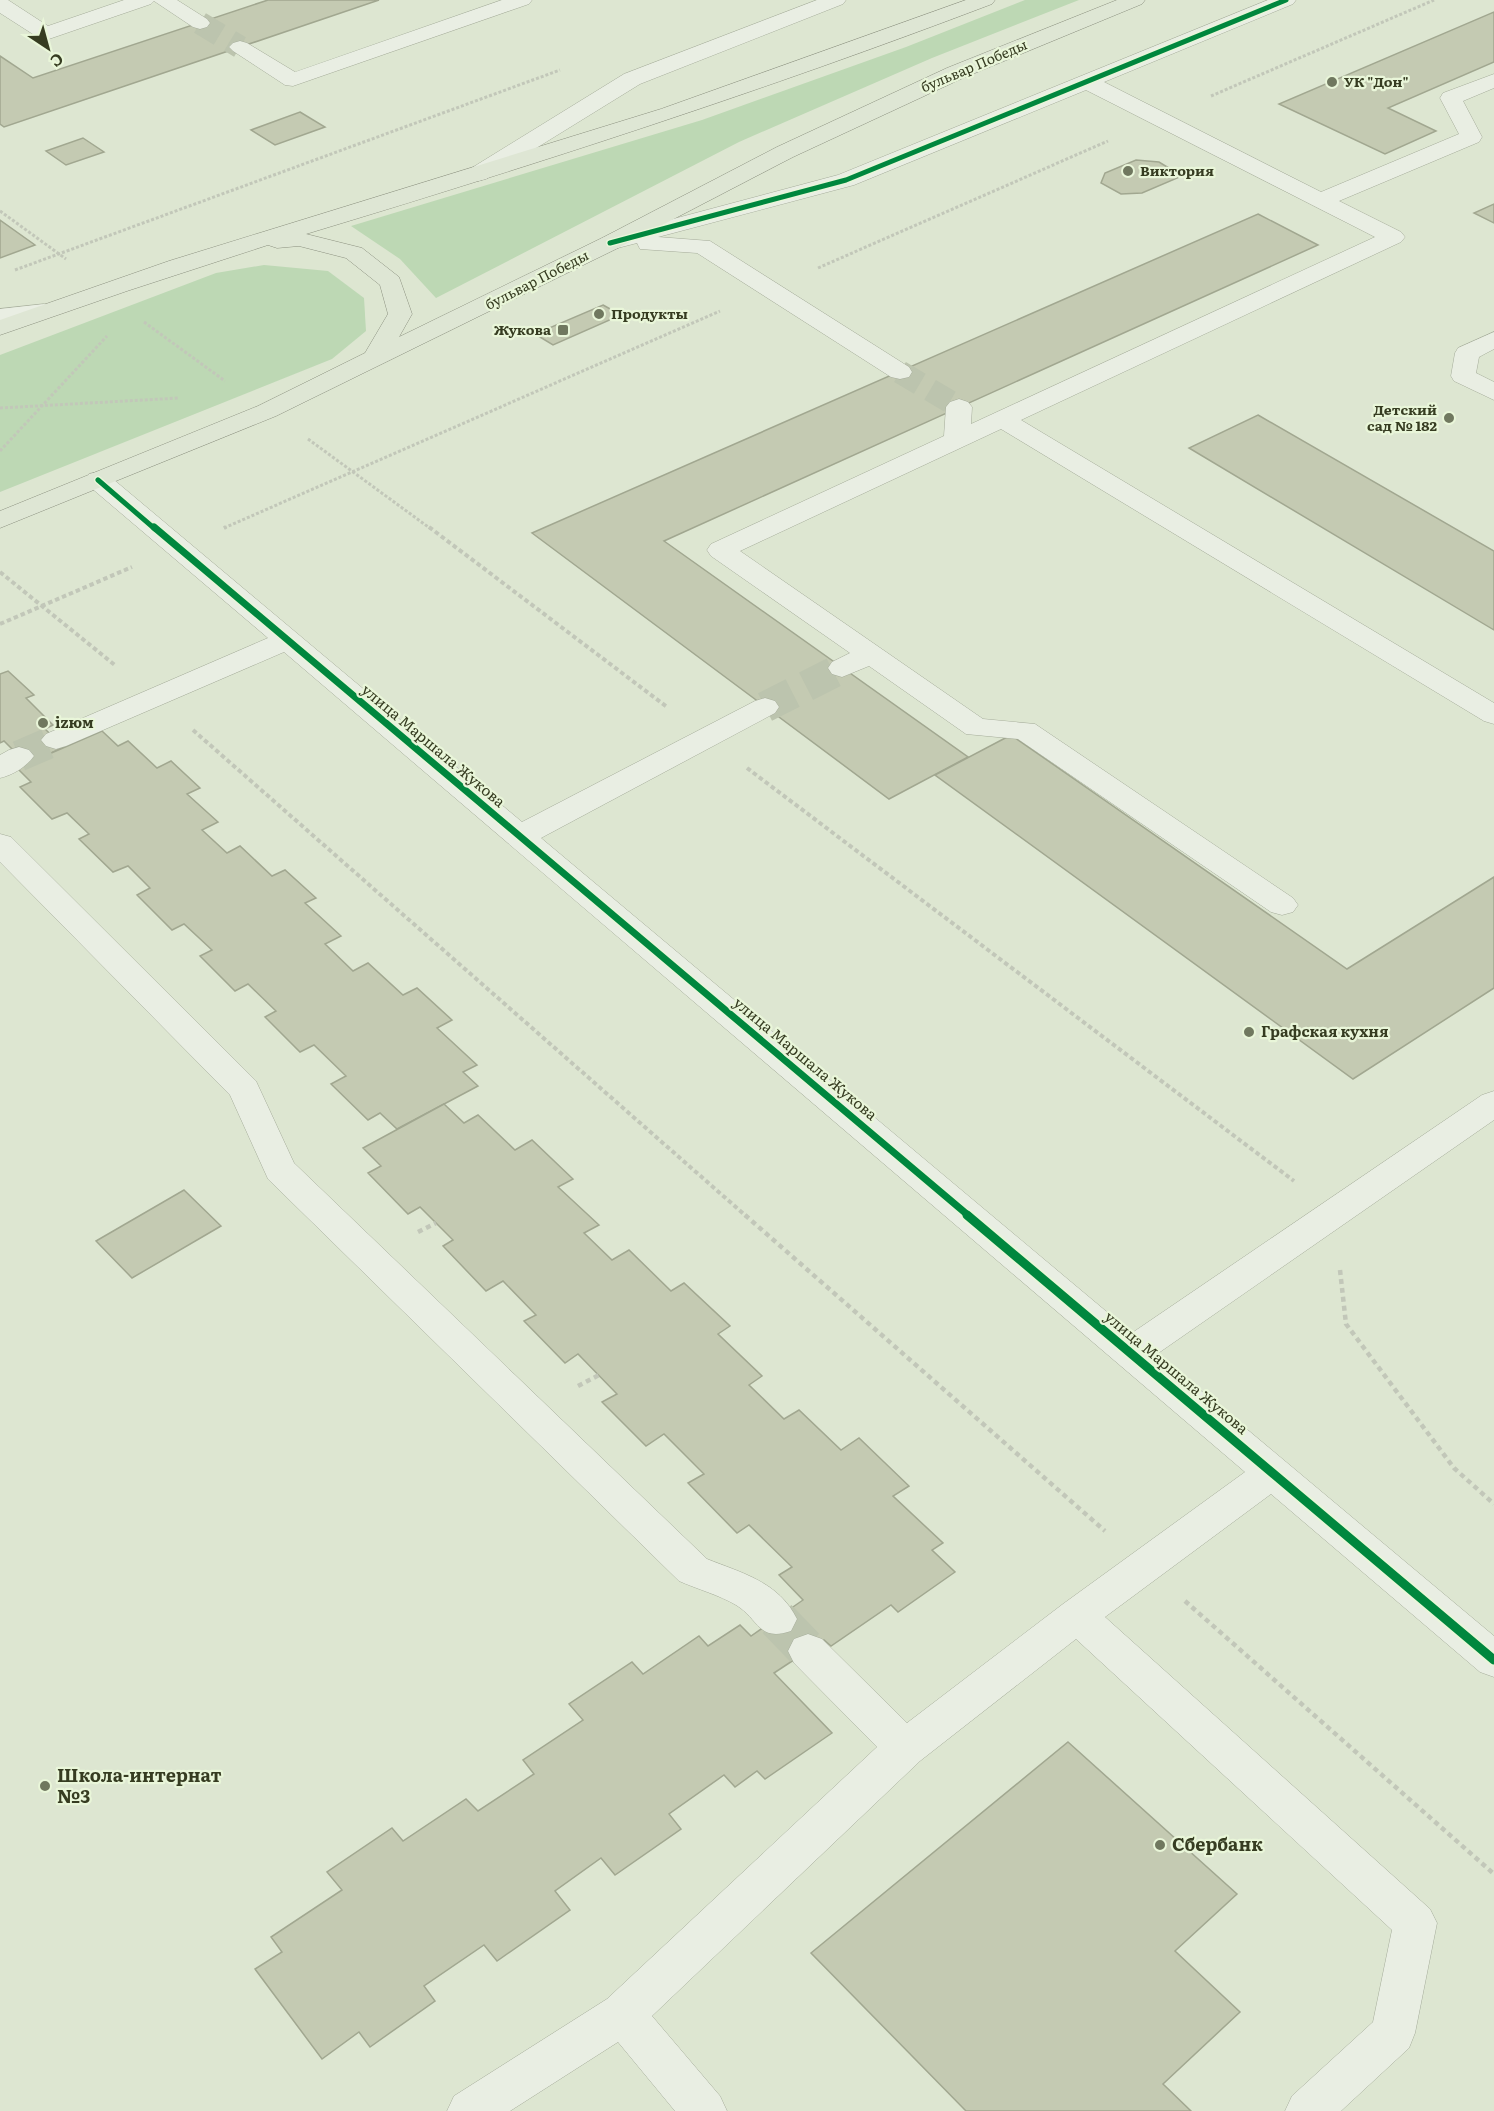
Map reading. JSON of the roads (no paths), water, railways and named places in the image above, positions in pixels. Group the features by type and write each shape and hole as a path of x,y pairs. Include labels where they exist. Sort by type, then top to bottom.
{"main road":[{"path":"0,328 101,290 241,244 478,174 697,103 893,35 985,0"},
{"name":"бульвар Победы","path":"0,520 267,411 610,243 785,152 955,72 1135,0"},
{"path":"241,244 299,239 354,253 391,282 400,314 373,361"}],"street":[{"path":"0,4 45,34 144,0"},
{"path":"163,0 200,23"},
{"path":"240,47 293,80 522,0"},
{"path":"478,174 632,79 836,0"},
{"path":"610,243 846,180 1286,0"},
{"path":"1321,200 1471,137 1451,98 1494,80"},
{"path":"1085,81 1393,237 721,550 976,728 1025,730 1282,905"},
{"path":"610,243 702,246 900,372"},
{"path":"0,316 44,311"},
{"path":"1494,339 1467,353 1463,376 1494,392"},
{"path":"957,441 959,407"},
{"path":"1004,420 1494,716"},
{"name":"улица Маршала Жукова","path":"98,480 1494,1660"},
{"path":"56,740 287,640"},
{"path":"842,668 871,654"},
{"path":"520,836 765,706"},
{"path":"0,844 244,1089 279,1170 693,1569 751,1594 777,1619"},
{"path":"1131,1353 1494,1102"},
{"path":"470,2111 623,2014 905,1748 1077,1616 1273,1472"},
{"path":"1077,1616 1415,1923 1393,2033 1308,2111"},
{"path":"808,1651 905,1748"},
{"path":"623,2014 704,2111"}],"tunnel":[{"path":"200,23 240,47"},
{"path":"900,372 959,407"},
{"path":"765,707 842,668"},
{"path":"19,756 56,740"},
{"path":"777,1619 808,1651"}],"place":[{"name":"УК \"Дон\"","path":"1332,82"},
{"name":"Виктория","path":"1128,171"},
{"name":"Продукты","path":"599,314"},
{"name":"Жукова","path":"563,330"},
{"name":"Детский сад № 182","path":"1449,418"},
{"name":"izюм","path":"43,723"},
{"name":"Графская кухня","path":"1249,1032"},
{"name":"Школа-интернат №3","path":"45,1786"},
{"name":"Сбербанк","path":"1160,1845"}]}
